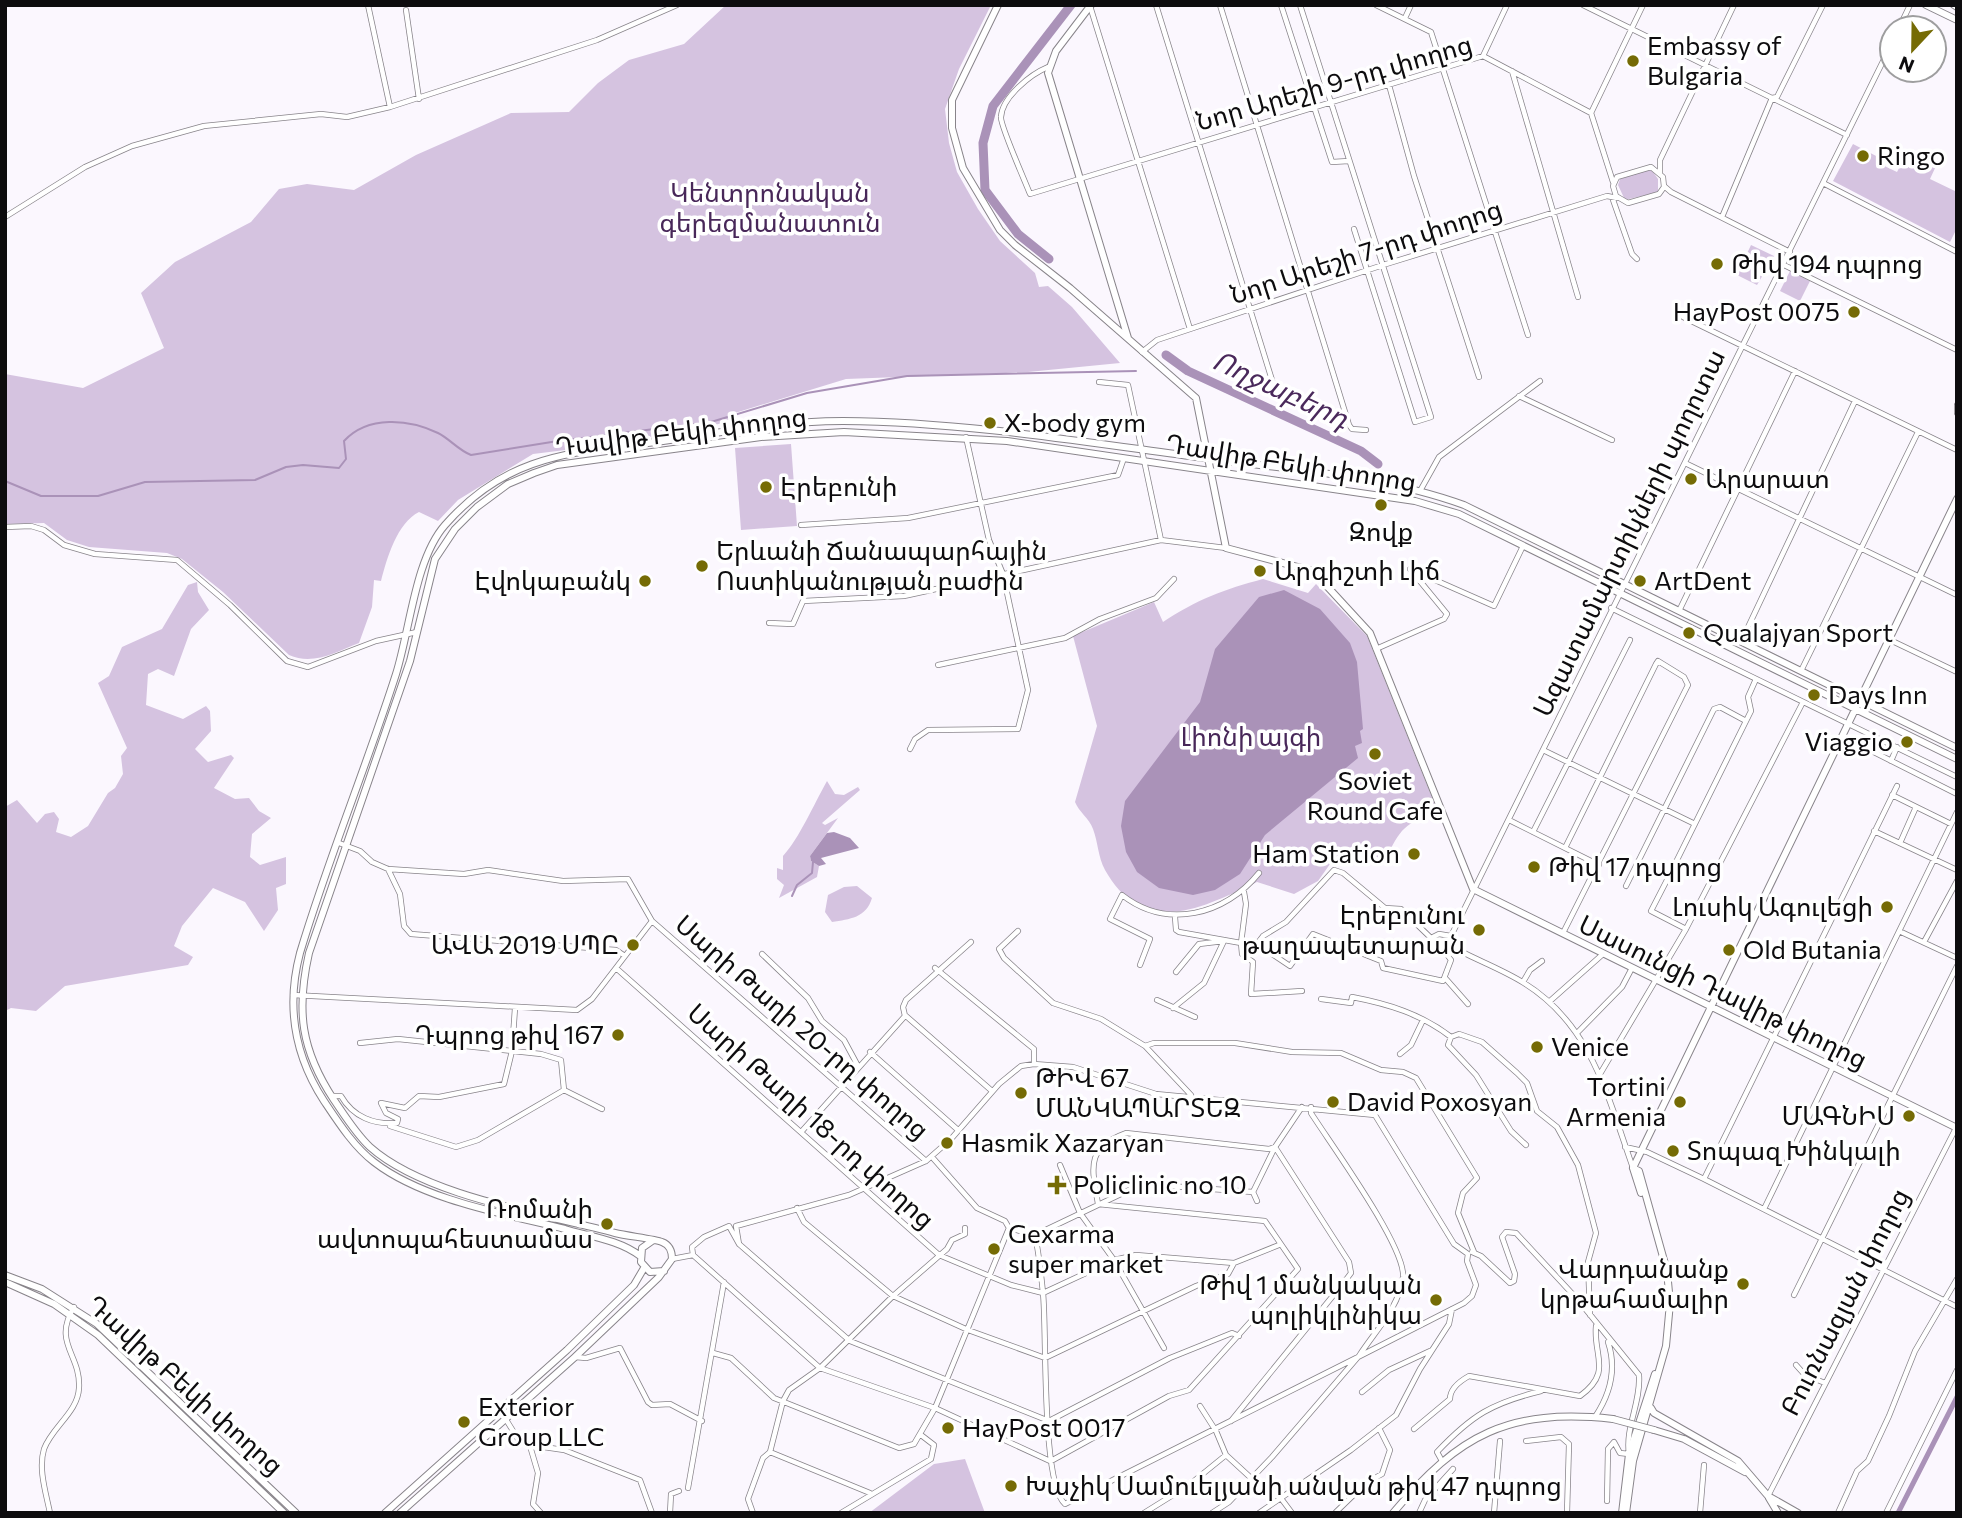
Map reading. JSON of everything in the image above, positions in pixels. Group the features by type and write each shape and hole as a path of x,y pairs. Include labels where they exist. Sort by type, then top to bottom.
{"main road":[{"path":"998,5 955,88 950,111 955,146 974,189 1000,230 1196,398 1226,548 1313,572 1370,633 1467,867 1472,886"},
{"path":"1926,5 1957,20"},
{"path":"1091,6 1048,67 1049,83 1128,340"},
{"path":"1101,315 1118,310"},
{"name":"Դավիթ Բեկի փողոց","path":"640,1256 612,1243 447,1196 402,1179 375,1163 344,1129 312,1082 295,1037 293,995 304,939 339,843 408,634 425,559 439,532 491,483 511,471 550,457 790,423 842,421 964,426 1141,449 1420,491 1464,505 1957,748"},
{"name":"Դավիթ Բեկի փողոց","path":"672,1259 667,1245 503,1205 407,1171 368,1145 331,1096 308,1051 303,1030 302,995 309,953 348,845 418,631 432,566 441,547 477,507 508,484 534,473 557,466 790,434 844,432 966,437 1415,500 1459,514 1957,759"},
{"path":"1624,1513 1633,1461 1664,1340 1667,1301 1658,1246 1633,1168 1639,1150 1957,499"},
{"name":"Սասունցի Դավիթ փողոց","path":"1472,886 1603,954 1956,1127"},
{"path":"1624,1513 1629,1454 1652,1402 1666,1346 1670,1303 1660,1245 1639,1171 1633,1168"},
{"path":"385,1513 567,1350 634,1285 644,1268 640,1256 645,1245 652,1241"},
{"path":"400,1513 575,1357 668,1267 672,1259"},
{"path":"644,1268 656,1273 668,1267"},
{"name":"Դավիթ Բեկի փողոց","path":"5,1275 27,1282 74,1307 97,1324 284,1513"},
{"name":"Դավիթ Բեկի փողոց","path":"5,1282 36,1294 98,1335 296,1513"},
{"path":"1652,1402 1654,1413 1738,1461 1768,1496 1778,1513"},
{"path":"1393,1513 1442,1461 1467,1441 1496,1429 1536,1420 1595,1417 1613,1419 1684,1439 1752,1476"},
{"path":"1768,1496 1798,1513"}],"street":[{"path":"368,5 390,107"},
{"path":"5,216 85,167 132,146 204,126 321,114 347,117 390,107 597,40 677,5"},
{"path":"1156,5 1276,393"},
{"path":"1220,5 1349,425 1352,429 1366,430"},
{"path":"1281,5 1332,162 1349,161"},
{"path":"1300,5 1431,417 1415,422 1354,229"},
{"path":"1376,5 1430,30 1528,335"},
{"path":"1405,18 1411,5"},
{"path":"1483,56 1507,5"},
{"path":"1583,5 1846,135"},
{"path":"1612,197 1614,187 1591,113 1643,5"},
{"path":"1734,5 1660,160 1660,173 1664,186 1671,192 1790,252"},
{"path":"1722,217 1772,98 1777,97 1823,5"},
{"path":"1091,6 1190,328"},
{"path":"406,10 419,99"},
{"name":"Նոր Արեշի 9-րդ փողոց","path":"1048,67 1032,74 1003,107 1000,121 1030,194 1483,56 1591,113"},
{"path":"1511,71 1555,212 1578,297"},
{"name":"Ազատամարտիկների պողոտա","path":"1451,936 1472,886 1509,820 1878,71"},
{"path":"1389,85 1436,248 1479,377"},
{"path":"1610,172 1619,176 1651,167 1660,160"},
{"path":"1651,167 1660,173"},
{"path":"1619,176 1612,197 1632,254 1637,259"},
{"path":"1823,183 1957,252"},
{"path":"1659,194 1664,186"},
{"name":"Նոր Արեշի 7-րդ փողոց","path":"1142,352 1150,343 1190,328 1495,230 1612,197 1628,203 1671,192"},
{"path":"1784,265 1957,350"},
{"path":"1683,317 1957,450"},
{"path":"1679,611 1795,371"},
{"name":"Դավիթ Բեկի փողոց","path":"1420,491 1439,457 1540,381"},
{"path":"1099,382 1128,385 1161,540"},
{"path":"1519,396 1612,440"},
{"path":"1741,642 1855,401"},
{"path":"1957,405 1957,413"},
{"path":"1801,671 1918,432"},
{"path":"910,749 915,739 928,730 1018,729 1028,690 1003,574 989,540 966,437"},
{"path":"802,525 908,518 1118,475 1124,458"},
{"path":"1685,463 1957,595"},
{"path":"5,527 31,526 44,530 64,545 95,554 177,559 230,605 287,661 297,665 308,667 376,641 418,631"},
{"path":"769,623 793,624 803,601 904,596 1161,540 1226,548"},
{"path":"1376,649 1444,619 1447,614 1410,569 1494,606 1523,546"},
{"path":"938,665 1065,638 1100,620 1156,598 1174,579"},
{"path":"1612,608 1957,777"},
{"path":"1887,638 1957,672"},
{"path":"1534,832 1630,640"},
{"path":"1563,934 1688,685 1684,677 1658,661 1565,848"},
{"path":"1674,866 1751,711 1749,693 1756,679"},
{"path":"1600,1074 1686,929 1803,702"},
{"path":"1626,886 1716,706 1746,721"},
{"path":"1842,736 1957,794"},
{"path":"1891,761 1897,747"},
{"path":"1543,750 1695,824"},
{"path":"1704,1180 1897,786"},
{"path":"1892,795 1951,824"},
{"path":"1900,843 1916,807"},
{"path":"1764,1209 1835,1069 1957,812"},
{"path":"1509,820 1599,865"},
{"path":"1874,831 1957,870"},
{"path":"339,843 348,845 388,869 400,894 404,926 411,934 616,950 625,956"},
{"name":"Սարի Թաղի 20-րդ փողոց","path":"388,869 464,874 488,870 563,881 628,879 652,921 926,1161"},
{"path":"1257,944 1263,936 1286,922 1334,870 1343,873 1385,908 1401,909 1431,938 1439,934 1451,936 1454,946 1462,953 1523,982 1550,1001 1577,1032 1600,1074 1633,1168"},
{"path":"1140,965 1150,939 1110,919 1122,895 1145,910 1175,917 1206,909 1245,890 1259,873"},
{"path":"1668,878 1651,911 1686,929"},
{"path":"1924,943 1957,881"},
{"path":"1245,890 1241,943 1242,954 1254,961 1251,994 1302,991"},
{"path":"1175,917 1176,930 1179,932 1224,942"},
{"path":"293,995 577,1010 585,1007 652,921"},
{"path":"1018,931 1002,944 999,953 1037,990 1064,1009 1101,1019 1146,1046 1186,1086 1192,1096"},
{"path":"1899,931 1957,958"},
{"path":"1176,972 1199,944 1224,942 1257,944 1290,966 1312,934 1372,955 1381,961 1383,968 1424,979 1446,979 1468,1004"},
{"path":"802,1131 841,1084 905,1016 905,1001 937,969 971,942"},
{"path":"1173,1008 1204,983 1224,942"},
{"path":"1446,979 1451,960 1448,956 1454,946"},
{"path":"762,954 808,998 822,1021 844,1040 858,1066"},
{"path":"1550,1001 1603,954"},
{"path":"1523,982 1542,961"},
{"path":"1794,1295 1894,1098 1957,966"},
{"name":"Սարի Թաղի 18-րդ փողոց","path":"616,968 939,1255 1011,1285 1043,1293"},
{"path":"1577,1032 1622,987 1632,968"},
{"path":"937,969 1034,1049 1034,1064"},
{"path":"1321,999 1351,1003 1352,997 1383,1003 1423,1020 1451,1037"},
{"path":"1157,1000 1195,1017"},
{"path":"386,1124 397,1123 398,1119 386,1113 381,1103 405,1108 419,1096 439,1097 504,1084 512,1051 515,1007"},
{"path":"905,1016 992,1091"},
{"path":"1400,1054 1411,1045 1423,1020"},
{"path":"1526,1145 1511,1131 1476,1074 1448,1045 1451,1037 1459,1034 1482,1042 1527,1083 1537,1111 1557,1127 1578,1165 1596,1233 1588,1262 1590,1315"},
{"path":"360,1043 398,1039 541,1054 561,1060 564,1090"},
{"path":"1146,1046 1154,1043 1235,1043 1292,1052 1341,1053 1381,1070 1403,1072 1416,1078 1477,1178 1463,1193 1458,1213 1471,1253 1467,1261 1475,1289 1464,1303 1065,1504 1058,1496 1051,1461 1043,1293 1035,1235 1142,1184 1252,1192"},
{"path":"870,1052 958,1130"},
{"path":"739,1244 736,1226 865,1188 926,1161 992,1091 1021,1066 1034,1064 1073,1067 1156,1094 1375,1115 1454,1244 1471,1253 1510,1283 1514,1281 1515,1274 1502,1237 1506,1232 1516,1233 1590,1315 1639,1376 1637,1403 1629,1428 1629,1454 1620,1453 1614,1442 1609,1446 1606,1501"},
{"path":"331,1096 341,1096 353,1112 363,1118 456,1147 478,1140 564,1090"},
{"path":"564,1090 602,1109"},
{"path":"1252,1192 1275,1147 1303,1107"},
{"path":"1212,1513 1229,1502 1358,1357 1395,1303 1403,1269 1392,1239 1311,1113 1311,1107"},
{"name":"Բուռնազյան փողոց","path":"1768,1496 1956,1127"},
{"path":"1098,1204 1092,1168 1094,1157 1108,1140 1126,1133 1269,1149 1275,1147"},
{"path":"1231,1421 1351,1273 1349,1262 1275,1147"},
{"path":"1625,1147 1639,1150 1704,1180 1884,1268 1957,1307"},
{"name":"Սարի Թաղի 20-րդ փողոց","path":"932,1157 986,1215 1005,1220 1009,1228 1035,1235"},
{"path":"1060,1165 1080,1213 1114,1260 1164,1349"},
{"path":"1252,1192 1257,1200"},
{"path":"1051,1461 1170,1396 1189,1390 1298,1269 1265,1221 1098,1204"},
{"path":"797,1208 804,1222 893,1296 968,1330 1045,1358 1196,1286 1228,1274 1234,1264"},
{"path":"1048,1421 850,1341 739,1244 729,1226 704,1237 692,1247 693,1255 820,1368 935,1408 1028,1448 1051,1461"},
{"path":"753,1513 748,1499 763,1458 770,1452 783,1401 789,1390 820,1368 850,1341 893,1296 947,1250 952,1240 965,1234 965,1228"},
{"path":"713,1353 731,1359 774,1398 899,1448 911,1446 921,1435 949,1379 1009,1228"},
{"path":"1043,1293 1114,1260 1136,1255 1234,1264 1279,1244"},
{"path":"672,1259 693,1255"},
{"path":"1838,1513 1857,1471 1868,1461 1889,1416 1904,1374 1957,1279"},
{"path":"688,1488 702,1420 724,1281"},
{"path":"50,1513 41,1469 45,1447 77,1399 79,1389 78,1368 64,1340 69,1314 74,1307"},
{"path":"1259,1513 1379,1428 1404,1404 1431,1351 1449,1324 1452,1309"},
{"path":"1414,1429 1450,1399 1450,1393 1457,1384 1468,1376 1577,1397 1591,1388 1601,1364 1596,1325"},
{"path":"1048,1421 1170,1358 1232,1334 1239,1336"},
{"path":"1595,1417 1604,1406 1615,1360 1607,1337"},
{"path":"575,1357 586,1358 620,1348 648,1402 652,1405 670,1404 702,1420"},
{"path":"1362,1392 1389,1370 1431,1351"},
{"path":"1796,1365 1805,1375 1825,1383"},
{"path":"1886,1513 1957,1370"},
{"path":"1442,1461 1437,1452 1469,1424 1472,1417 1499,1402 1542,1391"},
{"path":"1637,1403 1647,1410"},
{"path":"1200,1406 1216,1430 1226,1455 1251,1478"},
{"path":"505,1418 518,1439 530,1445 564,1450 640,1480 652,1513"},
{"path":"1336,1512 1366,1483 1382,1475 1390,1450 1379,1428"},
{"path":"841,1513 931,1460 934,1447 921,1435"},
{"path":"1526,1441 1562,1437 1569,1444 1567,1513"},
{"path":"1494,1513 1500,1441"},
{"path":"530,1445 538,1473 533,1504 541,1513"},
{"path":"770,1452 871,1493"},
{"path":"1144,1513 1189,1485 1226,1455"},
{"path":"1700,1513 1704,1465"},
{"path":"1419,1513 1425,1500 1453,1469"},
{"path":"670,1513 671,1494 679,1491"},
{"path":"1280,1497 1293,1513"}],"green space":[{"name":"Կենտրոնական գերեզմանատուն","path":"726,5 991,5 959,69 945,109 949,143 957,172 1000,241 1035,273 1039,287 1048,286 1072,307 1120,363 1028,372 846,379 735,413 731,421 655,439 533,454 458,500 438,521 419,512 411,517 394,542 381,581 374,580 372,607 359,643 316,658 289,655 223,592 182,559 167,553 89,547 67,540 44,523 5,524 5,374 83,388 164,348 141,293 175,262 251,222 279,189 307,184 354,190 416,155 511,113 569,112 598,83 629,60 684,44"},
{"path":"1853,144 1880,158 1878,163 1897,172 1908,151 1936,166 1930,179 1957,192 1957,228 1950,242 1833,181"},
{"path":"1651,169 1658,179 1658,192 1625,200 1618,185 1620,179"},
{"path":"1751,245 1774,256 1757,285 1737,275"},
{"path":"1790,271 1810,281 1800,301 1780,291"},
{"name":"Էրեբունի","path":"791,444 797,526 741,530 735,448"},
{"name":"Լիոնի այգի","path":"1263,579 1308,593 1316,584 1367,636 1439,815 1418,820 1405,828 1385,860 1358,850 1335,857 1318,881 1294,894 1257,882 1216,901 1175,912 1156,911 1137,905 1120,891 1105,870 1093,829 1075,802 1097,726 1073,636 1154,602 1163,622 1211,596"},
{"path":"197,582 198,592 209,610 191,629 174,676 158,669 148,674 146,705 183,719 206,706 210,711 211,731 195,749 208,762 231,755 234,758 214,788 235,799 249,798 259,811 271,818 252,834 250,857 260,865 286,857 286,884 276,888 278,910 264,931 245,902 213,888 182,926 174,946 193,957 188,965 65,986 36,1011 11,1008 5,1011 5,807 17,800 37,823 45,814 54,812 59,819 56,832 71,837 88,826 123,774 121,756 127,748 98,683 109,676 122,647 162,629 188,585"},
{"path":"827,781 835,794 844,795 858,787 860,790 822,823 825,825 838,818 810,856 811,861 819,866 817,877 779,898 784,885 777,879 777,868 783,870 783,856 801,831"},
{"path":"857,886 872,898 866,910 845,920 832,922 825,912 828,895 844,887"},
{"path":"965,1459 985,1513 869,1513 934,1464"}],"shaded area":[{"path":"1284,590 1320,609 1350,643 1357,662 1363,729 1360,731 1362,743 1355,746 1358,758 1265,835 1240,874 1215,890 1193,895 1159,888 1137,872 1126,852 1121,826 1125,801 1200,702 1215,649 1259,597"},
{"path":"834,832 850,838 859,848 821,858 826,864 819,866 811,861 810,856 827,833"}],"waterway":[{"name":"Ողջաբերդ","path":"1049,259 1018,234 985,190 983,143 993,106 1071,5"},
{"name":"Ողջաբերդ","path":"1166,355 1188,371 1361,451 1378,464"},
{"path":"566,440 711,422 807,393 907,376 1136,371"},
{"path":"5,481 41,496 98,496 145,482 255,480 286,467 303,465 339,468 346,459 344,441 365,427 389,422 427,428 471,455 564,440"},
{"path":"792,896 797,885 812,873 813,862"},
{"path":"1898,1513 1957,1397"}],"place":[{"name":"Embassy of Bulgaria","path":"1633,61"},
{"name":"Ringo","path":"1863,156"},
{"name":"Թիվ 194 դպրոց","path":"1717,264"},
{"name":"HayPost 0075","path":"1854,312"},
{"name":"X-body gym","path":"990,423"},
{"name":"Արարատ","path":"1691,479"},
{"name":"Էրեբունի","path":"766,487"},
{"name":"Զովք","path":"1381,505"},
{"name":"Երևանի Ճանապարհային Ոստիկանության բաժին","path":"702,566"},
{"name":"Արգիշտի Լիճ","path":"1260,571"},
{"name":"Էվոկաբանկ","path":"645,581"},
{"name":"ArtDent","path":"1640,581"},
{"name":"Qualajyan Sport","path":"1689,633"},
{"name":"Days Inn","path":"1814,695"},
{"name":"Viaggio","path":"1907,742"},
{"name":"Soviet Round Cafe","path":"1375,754"},
{"name":"Ham Station","path":"1414,854"},
{"name":"Թիվ 17 դպրոց","path":"1534,867"},
{"name":"Լուսիկ Ագուլեցի","path":"1887,907"},
{"name":"Էրեբունու թաղապետարան","path":"1479,930"},
{"name":"ԱՎԱ 2019 ՍՊԸ","path":"633,945"},
{"name":"Old Butania","path":"1729,950"},
{"name":"Դպրոց թիվ 167","path":"618,1035"},
{"name":"Venice","path":"1537,1047"},
{"name":"ԹԻՎ 67 ՄԱՆԿԱՊԱՐՏԵԶ","path":"1021,1093"},
{"name":"David Poxosyan","path":"1333,1102"},
{"name":"Tortini Armenia","path":"1680,1102"},
{"name":"ՄԱԳՆԻՍ","path":"1909,1116"},
{"name":"Hasmik Xazaryan","path":"947,1143"},
{"name":"Տոպազ Խինկալի","path":"1673,1151"},
{"name":"Policlinic no 10","path":"1057,1185"},
{"name":"Ռոմանի ավտոպահեստամաս","path":"607,1224"},
{"name":"Gexarma super market","path":"994,1249"},
{"name":"Վարդանանք կրթահամալիր","path":"1743,1284"},
{"name":"Թիվ 1 մանկական պոլիկլինիկա","path":"1436,1300"},
{"name":"Exterior Group LLC","path":"464,1422"},
{"name":"HayPost 0017","path":"948,1428"},
{"name":"Խաչիկ Սամուելյանի անվան թիվ 47 դպրոց","path":"1011,1486"}]}
